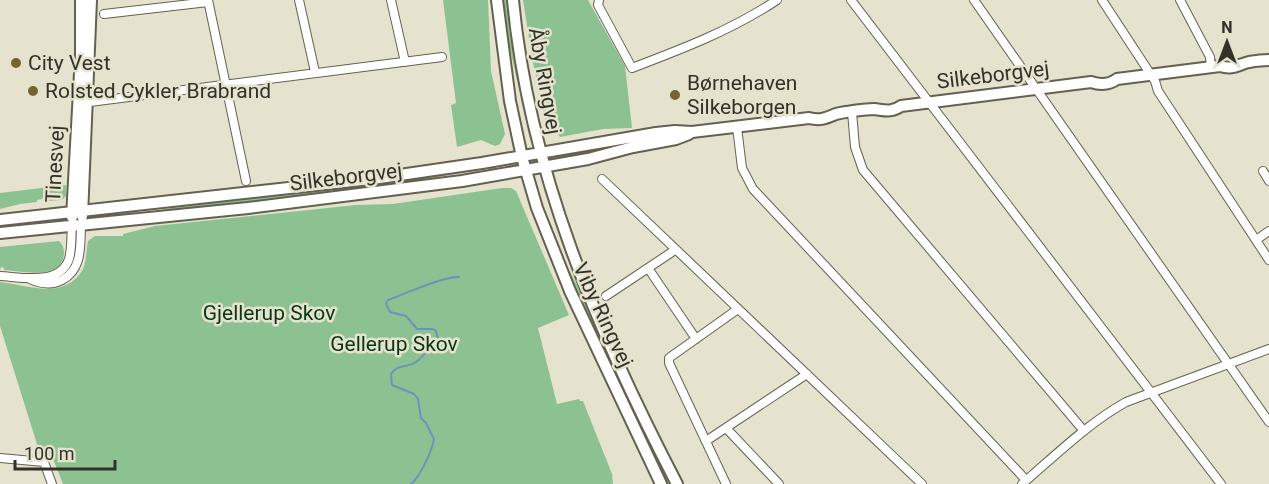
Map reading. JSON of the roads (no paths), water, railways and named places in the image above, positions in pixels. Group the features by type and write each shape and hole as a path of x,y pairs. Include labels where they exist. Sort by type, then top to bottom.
{"main road":[{"name":"Tinesvej","path":"81,0 82,103"},
{"name":"Tinesvej","path":"76,225 82,103 91,0"},
{"name":"Åby Ringvej","path":"498,0 508,90 522,157"},
{"name":"Åby Ringvej","path":"513,0 521,65 543,167"},
{"name":"Silkeborgvej","path":"0,219 379,178 522,157 656,133 692,132 809,118 817,120 894,103 901,106 928,103 1091,82 1097,77 1110,76 1117,79 1151,75 1215,66 1239,59 1246,62 1269,60"},
{"name":"Silkeborgvej","path":"0,233 396,190 588,159 676,139 692,132"},
{"name":"Viby Ringvej","path":"522,157 540,217 570,291 662,484"},
{"name":"Viby Ringvej","path":"543,167 569,245 595,310 677,484"}],"street":[{"path":"299,0 315,72"},
{"path":"391,0 405,62"},
{"path":"599,0 598,5 632,68 679,51 723,31 763,4 777,0"},
{"path":"850,0 1221,484"},
{"path":"974,0 1269,422"},
{"path":"1102,0 1151,75 1158,91 1269,260"},
{"path":"1180,0 1215,66"},
{"path":"105,14 208,1 246,181"},
{"path":"82,103 442,57"},
{"path":"852,112 855,147 863,170 1084,431"},
{"path":"737,127 741,168 753,189 1024,482 1111,411 1149,393 1269,349"},
{"path":"1263,171 1269,182"},
{"path":"602,179 922,484"},
{"path":"0,276 51,284 72,274 80,253 76,225"},
{"path":"1256,240 1269,231"},
{"path":"606,296 675,250"},
{"path":"648,268 696,339"},
{"path":"726,484 669,361 672,355 738,309"},
{"path":"706,441 807,374"},
{"path":"726,428 779,484"},
{"path":"0,458 44,462 52,484"}],"waterway":[{"path":"411,484 425,463 434,439 421,418 418,399 414,394 392,385 391,374 399,367 410,365 429,351 440,347 436,331 417,329 406,316 390,312 386,304 388,300 424,286 459,277"}],"place":[{"name":"City Vest","path":"16,63"},
{"name":"Rolsted Cykler, Brabrand","path":"33,91"},
{"name":"Børnehaven Silkeborgen","path":"675,95"}],"park label":[{"name":"Gjellerup Skov","path":"269,313"},
{"name":"Gellerup Skov","path":"394,344"}]}
